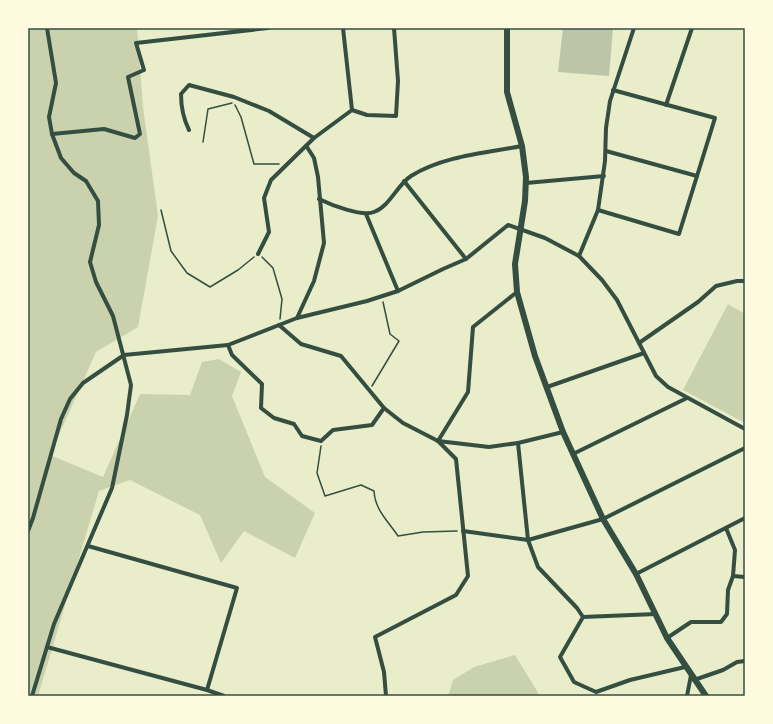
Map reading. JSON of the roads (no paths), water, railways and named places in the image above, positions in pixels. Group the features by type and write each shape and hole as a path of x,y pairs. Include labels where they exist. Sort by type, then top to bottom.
{"street":[{"path":"32,696 47,647 68,590 112,488 127,415 131,385 113,316 96,282 90,262 99,225 98,201 86,181 74,173 61,158 52,134 49,117 56,83 47,28"},
{"path":"52,134 104,129 135,138 140,134 128,77 144,70 136,43 268,28"},
{"path":"344,28 352,110"},
{"path":"352,110 367,115 396,116 398,82 394,28"},
{"path":"507,28 508,92 522,146 526,183 525,201 515,264 517,292 535,356 563,432 603,519 636,574 667,638 692,678 706,696"},
{"path":"579,256 598,210 604,176 606,128 613,90 634,28"},
{"path":"666,105 692,28"},
{"path":"189,130 181,108 181,94 189,86 234,97 269,112 314,138"},
{"path":"598,210 679,234 715,118 613,90"},
{"path":"258,254 269,232 264,198 271,180 307,147 314,138 352,110"},
{"path":"319,200 333,206 366,214 375,212 386,204 404,181 426,167 441,162 522,146"},
{"path":"297,318 314,280 324,243 318,177 314,158 307,147"},
{"path":"606,151 697,176"},
{"path":"526,183 604,176"},
{"path":"404,181 466,259"},
{"path":"366,214 398,291"},
{"path":"28,531 34,518 61,419 70,399 83,383 124,355 228,345 297,318 398,291 466,259 508,225 545,238 579,256 602,280 617,300 656,376 668,387 745,429"},
{"path":"639,343 698,302 716,286 736,281 745,281"},
{"path":"438,441 468,392 473,327 517,292"},
{"path":"279,325 301,344 341,356 384,408 403,423 438,441 456,459 468,576 456,595 376,637 384,672 386,696"},
{"path":"228,345 232,355 262,384 261,408 274,418 294,424 302,436 321,440 334,430 372,425 384,408"},
{"path":"547,387 644,353"},
{"path":"573,454 687,398"},
{"path":"740,426 745,434"},
{"path":"438,441 489,447 518,443 563,432"},
{"path":"518,443 528,540 538,567 577,608 583,617"},
{"path":"463,531 528,540 603,519 745,448"},
{"path":"636,574 745,518"},
{"path":"667,638 691,622 721,622 727,614 728,590 733,576 735,550 726,528"},
{"path":"88,546 237,588 207,690"},
{"path":"733,576 745,577"},
{"path":"583,617 656,614"},
{"path":"583,617 560,656 574,682 597,694 630,680 686,667"},
{"path":"47,647 207,690 224,696"},
{"path":"692,678 724,670 737,662 745,661"},
{"path":"687,696 692,678"}]}
